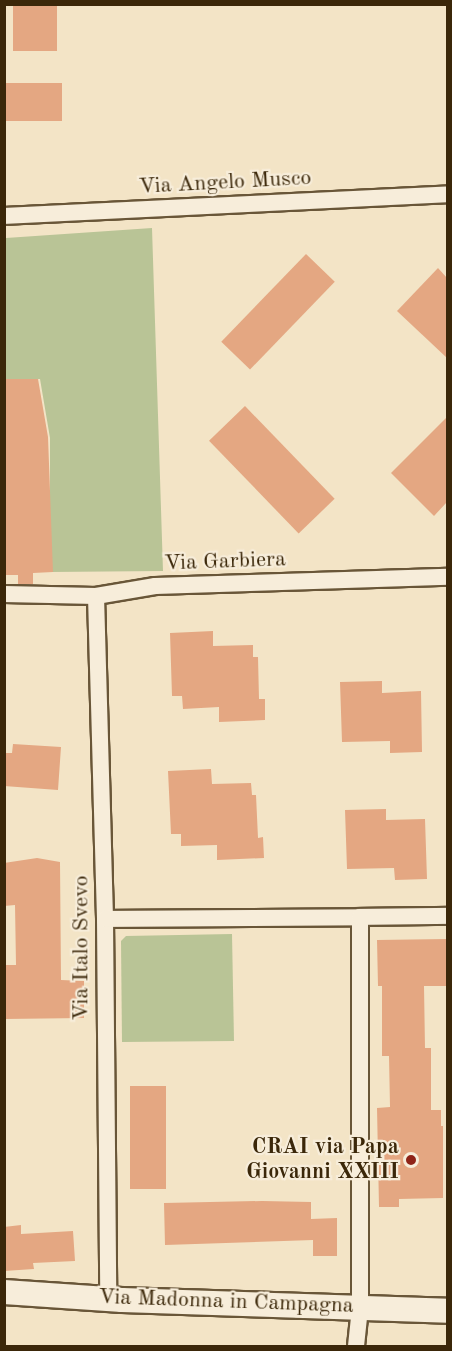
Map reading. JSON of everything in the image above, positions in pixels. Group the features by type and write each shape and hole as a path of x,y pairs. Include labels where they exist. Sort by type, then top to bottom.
{"street":[{"name":"Via Angelo Musco","path":"4,216 447,194"},
{"name":"Via Garbiera","path":"4,594 96,596 155,586 447,577"},
{"name":"Via Italo Svevo","path":"96,596 105,919 108,1299"},
{"path":"105,919 447,916"},
{"path":"356,1347 360,1307 360,917"},
{"name":"Via Madonna in Campagna","path":"4,1292 108,1299 447,1311"}],"green space":[{"path":"152,228 163,571 50,572 50,438 40,379 5,380 6,238"},
{"path":"232,934 234,1041 122,1042 121,941 126,936"}],"building":[{"path":"13,4 57,4 57,51 13,51"},
{"path":"4,83 62,83 62,121 4,121"},
{"path":"306,254 335,282 250,370 221,342"},
{"path":"438,268 447,278 447,358 397,311"},
{"path":"4,379 38,379 48,437 53,572 33,573 33,584 18,584 18,575 4,575"},
{"path":"245,406 335,499 299,534 209,441"},
{"path":"447,417 447,502 434,516 391,473"},
{"path":"213,631 213,646 253,645 253,657 258,657 259,699 265,699 265,720 219,722 219,707 183,709 182,696 172,696 170,633"},
{"path":"382,681 382,693 421,691 422,752 390,753 390,741 342,742 340,682"},
{"path":"13,744 61,747 58,790 4,786 4,753 12,753"},
{"path":"211,769 212,784 251,783 252,795 256,795 258,838 263,837 264,858 217,860 217,845 181,846 181,834 171,834 168,771"},
{"path":"386,809 386,820 425,819 427,879 395,880 394,868 347,869 345,810"},
{"path":"37,858 60,862 61,980 84,981 84,1018 4,1019 4,965 16,965 15,905 4,906 4,863"},
{"path":"447,939 447,986 424,986 425,1048 431,1048 431,1110 441,1110 441,1126 443,1126 443,1198 399,1199 399,1207 379,1207 377,1108 390,1107 389,1056 382,1056 382,986 378,986 377,940"},
{"path":"130,1086 166,1086 166,1189 130,1189"},
{"path":"311,1202 311,1219 337,1218 337,1256 313,1256 313,1240 165,1245 164,1203"},
{"path":"21,1225 21,1234 73,1231 75,1261 33,1263 34,1269 4,1271 4,1227"}],"place":[{"name":"CRAI via Papa Giovanni XXIII","path":"411,1160"}]}
